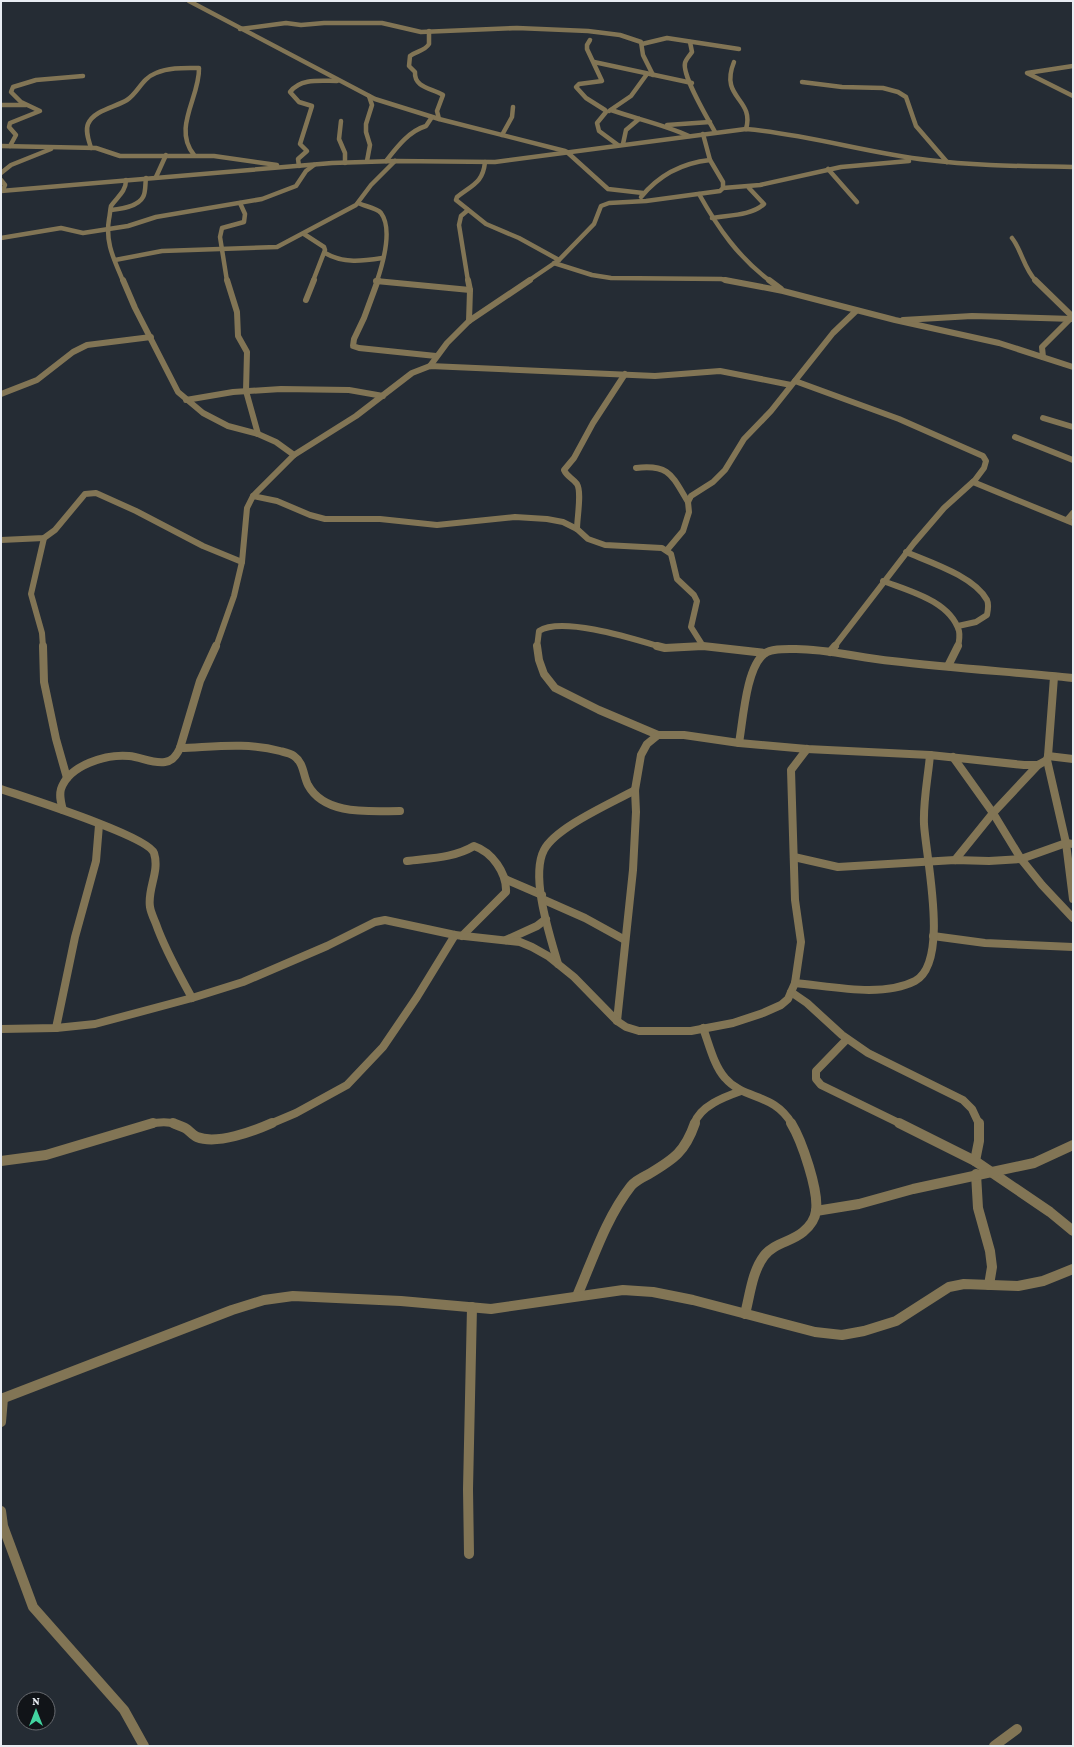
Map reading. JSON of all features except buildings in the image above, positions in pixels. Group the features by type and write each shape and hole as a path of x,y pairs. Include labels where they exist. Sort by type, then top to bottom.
{"street":[{"path":"189,1 338,81 369,96 439,119 569,152 608,189 643,193"},
{"path":"240,29 282,23 300,25 330,23 382,23 416,32 518,28 588,31 639,40 642,44 643,55 653,75"},
{"path":"429,31 431,41 429,45 410,57 409,66 415,72 414,79 416,83 443,95 437,111 439,119"},
{"path":"642,44 666,38 739,49"},
{"path":"590,40 587,45 587,49 602,80 579,84 576,87 586,98 600,106 606,112"},
{"path":"690,42 692,52 685,61 685,64 701,107 715,132"},
{"path":"594,62 692,83"},
{"path":"734,62 728,75 733,92 748,115 746,129"},
{"path":"1073,66 1027,73 1073,96"},
{"path":"91,148 87,129 88,125 103,110 130,98 151,75 171,69 199,68 199,75 188,111 186,125 187,146 189,151 194,155"},
{"path":"621,145 599,131 598,123 606,112 632,97 641,87 647,74"},
{"path":"10,146 16,135 9,127 10,123 40,111 13,95 11,92 13,87 36,80 83,76"},
{"path":"299,166 298,159 307,151 300,144 312,106 299,102 290,92 292,88 303,82 338,81"},
{"path":"802,82 842,87 889,90 903,94 906,98 912,120 947,162"},
{"path":"367,161 370,145 366,132 366,124 372,105 369,96"},
{"path":"1,105 28,105"},
{"path":"502,135 512,117 513,107"},
{"path":"611,110 674,129 689,136"},
{"path":"386,161 400,143 419,128 426,126 432,117"},
{"path":"621,145 626,130 639,119"},
{"path":"341,122 339,139 345,153 345,162"},
{"path":"660,126 710,122"},
{"path":"2,190 345,162 485,162 520,160 569,152 746,129 773,131 883,153 947,162 1006,166 1070,167 1073,161"},
{"path":"703,134 710,160 722,182 723,188"},
{"path":"1,146 91,148 102,149 120,156 194,155 233,158 287,166"},
{"path":"1,173 11,165 34,154 59,147"},
{"path":"156,177 166,155"},
{"path":"636,202 656,180 671,171 693,162 710,160"},
{"path":"430,366 436,356 459,330 557,262 594,224 600,206 609,203 636,202 720,191 723,188 749,188 771,184 828,169 891,162 928,160"},
{"path":"115,260 162,251 273,248 304,234 358,203 371,185 395,161"},
{"path":"485,162 484,175 475,185 456,198 468,210 486,224 519,238 557,262 592,275 611,278 720,280 783,291 856,311 965,335 1022,350 1073,367"},
{"path":"1,238 62,228 83,232 128,226 156,217 262,199 296,186 299,184 304,170 316,164"},
{"path":"828,169 857,202"},
{"path":"111,210 126,207 141,200 146,178"},
{"path":"1,180 5,185 2,190"},
{"path":"126,180 126,186 121,195 112,204 108,228 108,243 135,308 178,392 196,408 228,426 258,434 280,445 294,455"},
{"path":"712,218 751,211 762,207 764,204 762,201 749,188"},
{"path":"699,194 712,218 735,251 755,271 783,291"},
{"path":"240,203 245,214 244,222 222,228 220,237 221,250 227,286 237,312 238,336 247,352 246,390 258,434"},
{"path":"358,203 380,212 384,218 386,234 383,258 366,313 353,342 353,346 436,356"},
{"path":"468,210 462,213 459,225 470,290 470,321"},
{"path":"304,234 324,246 324,253 306,300"},
{"path":"1012,238 1018,245 1027,269 1032,277 1072,319"},
{"path":"324,253 331,258 348,261 383,258"},
{"path":"376,281 470,290"},
{"path":"688,502 691,496 712,482 725,470 744,438 771,411 833,333 856,311"},
{"path":"894,320 972,316 1072,319"},
{"path":"1022,350 1042,347 1072,319"},
{"path":"1,394 37,380 81,347 98,342 151,337"},
{"path":"1042,347 1043,357"},
{"path":"63,810 60,801 61,789 67,778 82,767 117,756 166,762 176,756 180,748 200,681 221,636 242,562 245,520 247,508 253,496 264,483 294,455 356,416 412,373 430,366 668,376 720,371 793,383 899,418 983,456 986,461 985,465 973,482 945,507 906,552 830,652"},
{"path":"577,529 580,490 576,482 566,475 564,470 574,458 592,423 625,374"},
{"path":"186,400 246,390 281,389 349,390 383,396"},
{"path":"196,408 207,397"},
{"path":"1043,418 1073,427"},
{"path":"1015,437 1073,460"},
{"path":"636,468 651,466 659,467 669,472 675,478 688,502 689,512 683,532 667,550"},
{"path":"973,482 1070,522 1073,513"},
{"path":"1,540 44,538 55,530 85,494 93,493 136,511 203,546 242,562"},
{"path":"253,496 277,501 310,515 324,519 380,519 437,525 499,518 530,518 563,522 577,529 588,539 605,545 662,548 671,554 677,579 694,595 698,601 690,626 693,634 703,646"},
{"path":"44,538 32,594 42,633 44,682 56,739 67,778"},
{"path":"906,552 952,572 974,585 983,593 988,601 987,615 976,622 958,626"},
{"path":"883,581 932,601 949,613 958,626 959,648 948,666"},
{"path":"1038,765 1024,765 930,755 807,749 739,743 684,735 658,735 602,712 552,686 545,677 540,662 537,638 539,631 545,627 579,627 612,633 661,647 703,646 765,653 778,650 797,649 830,652 891,661 1073,678"},
{"path":"739,743 751,674 757,661 765,653"},
{"path":"1054,677 1048,758 1070,843 1073,899"},
{"path":"617,1020 633,870 636,812 635,790 641,755 647,744 658,735"},
{"path":"180,748 249,746 276,750 294,755 303,766 308,786 317,797 332,806 359,811 400,811"},
{"path":"1,1029 56,1028 95,1024 192,998 243,982 327,946 380,920 459,936 520,942 532,947 548,956 574,976 617,1020 626,1027 662,1032 733,1023 763,1014 781,1005 788,999 795,982 801,942 795,900 791,770 807,749"},
{"path":"795,982 870,989 895,988 914,982 926,971 932,953 933,936 933,918 924,824 930,755"},
{"path":"953,757 993,813 1021,859 1042,885 1073,918"},
{"path":"955,860 993,813 1038,765 1048,758 1073,759"},
{"path":"1,790 63,810 146,843 154,853 156,872 150,898 150,907 162,941 192,998"},
{"path":"558,964 546,919 542,897 539,871 541,856 544,849 565,830 635,790"},
{"path":"56,1028 75,937 96,861 99,825"},
{"path":"794,857 838,867 955,860 1021,859 1070,843"},
{"path":"1,1161 46,1155 157,1122 170,1122 185,1128 196,1138 206,1139 230,1137 252,1132 296,1112 347,1085 383,1047 459,936 504,895 507,887 505,879 491,858 476,846 451,856 407,861"},
{"path":"505,879 585,918 625,940"},
{"path":"505,940 536,926 546,919"},
{"path":"933,936 968,943 1073,947"},
{"path":"791,992 816,1011 847,1039 885,1062 962,1098 973,1109 979,1120 980,1134 975,1161"},
{"path":"703,1028 720,1072 724,1078 741,1091 766,1100 778,1107 791,1122 800,1142 816,1200 816,1211 814,1218 801,1233 767,1251 761,1259 745,1314"},
{"path":"847,1039 816,1071 816,1081 821,1085 975,1161 1050,1212 1073,1231"},
{"path":"577,1296 610,1219 632,1184 668,1163 682,1150 689,1140 700,1112 723,1097 741,1091"},
{"path":"816,1211 859,1204 976,1174 1034,1163 1073,1145"},
{"path":"976,1174 978,1208 990,1251 992,1267 989,1284"},
{"path":"1,1422 2,1399 232,1310 264,1300 293,1296 323,1296 490,1308 623,1290 653,1292 693,1300 815,1332 842,1335 864,1331 896,1321 949,1287 964,1284 1018,1286 1043,1281 1073,1269"},
{"path":"470,1554 468,1489 472,1307"},
{"path":"1,1511 3,1526 33,1607 124,1710 144,1746"},
{"path":"994,1746 1017,1729"}]}
